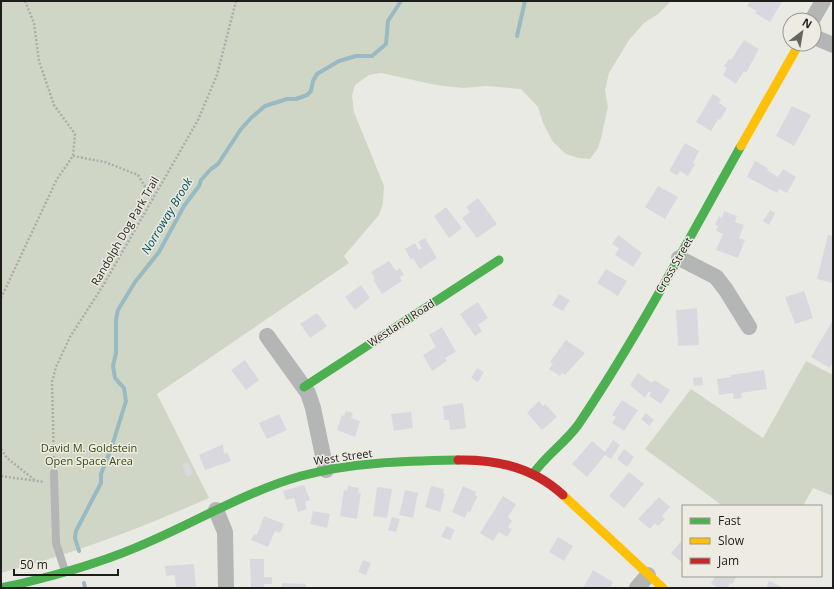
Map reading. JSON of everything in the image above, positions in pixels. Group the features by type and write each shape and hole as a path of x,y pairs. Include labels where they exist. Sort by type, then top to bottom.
{"street":[{"path":"817,12 823,1"},
{"path":"822,40 833,45"},
{"name":"Cross Street","path":"534,474 545,458 569,436 591,404 679,258 795,52"},
{"path":"679,258 716,277 749,327"},
{"name":"Westland Road","path":"304,387 499,260"},
{"path":"267,336 304,387 313,408 326,470"},
{"name":"West Street","path":"1,588 29,582 128,551 167,535 216,510 280,483 326,470 366,465 478,460 507,463 534,474 554,487 574,503 663,588"},
{"path":"216,510 224,532 226,588"},
{"path":"637,588 648,575"}],"lane":[{"path":"54,477 56,543 65,571"}],"path":[{"path":"1,298 57,179 73,156 75,134 54,105 39,61 34,23 25,1"},
{"name":"Randolph Dog Park Trail","path":"54,477 52,382 56,367 70,337 104,284 190,135 209,96 221,61 236,1"},
{"path":"73,156 105,162 138,175 152,200"},
{"path":"1,450 7,458 36,481"},
{"path":"1,476 36,481 54,477"}],"green space":[{"name":"David M. Goldstein Open Space Area","path":"1,1 671,1 658,14 644,23 629,40 609,73 605,90 608,107 598,148 590,159 579,158 566,154 553,142 543,123 538,107 521,89 486,86 463,88 436,85 381,73 369,75 355,85 352,96 354,112 384,186 383,203 379,215 344,256 349,263 157,394 209,498 106,540 28,566 1,573"},
{"path":"806,361 833,375 833,496 813,488 804,505 722,505 645,449 691,389 763,438"}],"building":[{"path":"750,1 782,2 770,22 755,13 757,11 747,6"},
{"path":"744,40 759,49 746,73 744,71 736,84 723,75 727,68 724,66 729,59 731,60"},
{"path":"713,94 721,99 719,103 727,108 711,131 696,122"},
{"path":"792,106 811,115 794,146 776,136"},
{"path":"685,143 699,151 693,163 695,164 688,176 680,171 677,175 669,171"},
{"path":"755,161 768,168 767,170 778,177 783,169 796,177 787,193 779,189 777,193 747,177"},
{"path":"658,186 678,197 665,219 645,207"},
{"path":"478,198 497,224 477,238 462,218 470,212 466,207"},
{"path":"446,207 462,228 449,238 434,216"},
{"path":"770,210 775,213 769,225 763,221"},
{"path":"724,211 737,216 735,222 744,225 739,238 745,240 738,258 716,250 723,234 716,231 718,226 715,225 719,216 722,218"},
{"path":"618,235 642,253 633,267 615,255 619,248 612,244"},
{"path":"828,235 833,236 833,283 817,279"},
{"path":"425,238 437,258 420,269 413,258 411,260 405,249 415,243 419,250 422,248 418,242"},
{"path":"389,261 396,271 400,268 404,275 400,277 402,281 382,294 373,280 375,279 371,272"},
{"path":"606,269 627,281 618,296 597,283"},
{"path":"361,285 370,298 355,310 345,297"},
{"path":"804,291 813,318 795,324 785,297"},
{"path":"559,294 570,300 563,311 552,305"},
{"path":"478,302 488,318 478,325 482,331 475,336 460,314"},
{"path":"697,308 699,345 678,346 676,310"},
{"path":"317,313 327,326 310,338 300,324"},
{"path":"833,320 833,362 830,368 811,357"},
{"path":"442,327 456,352 445,358 447,361 432,371 423,355 436,347 429,335"},
{"path":"566,340 585,353 565,375 562,373 560,376 549,369 553,364 550,362"},
{"path":"245,360 259,380 246,390 231,370"},
{"path":"477,368 484,372 478,382 471,378"},
{"path":"764,370 767,389 741,393 742,398 734,399 733,393 719,395 717,379 731,377 731,375"},
{"path":"638,373 652,383 654,380 670,390 661,404 649,396 651,393 649,391 645,398 630,385"},
{"path":"702,377 703,385 694,386 693,378"},
{"path":"622,400 638,410 624,431 612,423 616,417 612,415"},
{"path":"539,401 543,406 545,404 557,417 542,430 527,413"},
{"path":"463,403 466,428 450,430 449,420 444,420 443,406"},
{"path":"346,411 353,413 351,418 360,421 355,437 337,430 342,415 344,416"},
{"path":"411,412 413,428 394,431 391,414"},
{"path":"646,413 654,420 649,426 641,419"},
{"path":"279,414 287,430 267,439 259,423"},
{"path":"613,440 620,445 611,459 605,455 587,477 572,464 592,441 605,452"},
{"path":"223,444 224,454 227,452 231,461 205,470 199,455"},
{"path":"624,449 634,457 627,467 617,459"},
{"path":"188,462 193,474 187,477 182,464"},
{"path":"629,472 644,484 624,508 609,496"},
{"path":"304,485 310,500 305,502 307,509 298,512 294,498 286,500 283,491"},
{"path":"348,486 359,488 358,493 361,493 357,519 340,516 344,490 347,491"},
{"path":"431,486 444,489 443,493 445,494 440,512 425,507"},
{"path":"463,486 476,492 475,495 477,497 470,512 468,511 465,518 452,512"},
{"path":"377,487 392,489 387,518 373,516"},
{"path":"405,490 418,493 413,518 399,515"},
{"path":"503,496 516,504 508,517 512,521 508,527 512,529 507,537 499,532 493,541 480,533"},
{"path":"659,497 670,507 662,516 665,519 658,526 655,523 650,529 638,519"},
{"path":"313,511 330,514 327,528 310,524"},
{"path":"264,516 284,524 280,533 275,531 268,547 251,540 254,534 257,535"},
{"path":"392,517 400,519 396,532 388,530"},
{"path":"446,526 455,530 450,540 441,537"},
{"path":"558,537 573,546 564,561 549,552"},
{"path":"682,540 682,562 671,553"},
{"path":"250,559 264,559 264,577 272,577 272,584 264,584 264,587 251,588"},
{"path":"363,560 371,563 366,575 358,572"},
{"path":"194,564 196,588 176,588 175,575 166,576 165,566"},
{"path":"593,570 613,582 610,588 583,588"},
{"path":"714,577 736,577 732,584 730,583 727,588 719,588 711,584"},
{"path":"769,581 784,588 766,588"},
{"path":"282,583 306,584 306,588 282,588"}],"waterway":[{"name":"Norroway Brook","path":"79,551 75,538 76,531 101,483 101,474 112,446 126,401 124,388 115,378 113,366 116,353 116,319 118,310 135,282 159,252 184,206 199,186 201,180 218,164 241,129 251,118 265,106 307,95 311,91 313,81 317,74 339,61 356,56 372,56 386,44 388,21 401,1"},
{"path":"517,36 525,1"},
{"name":"Norroway Brook","path":"84,583 85,588"}],"traffic: fast":[{"path":"533,474 578,425 600,391 662,287 741,146"},
{"path":"304,387 499,260"},
{"path":"1,588 96,563 151,541 243,497 301,476 320,471 359,465 458,460"}],"traffic: slow":[{"path":"741,146 794,52"},
{"path":"563,495 663,588"}],"traffic: jam":[{"path":"458,460 487,461 514,467 540,478 563,495"}]}
